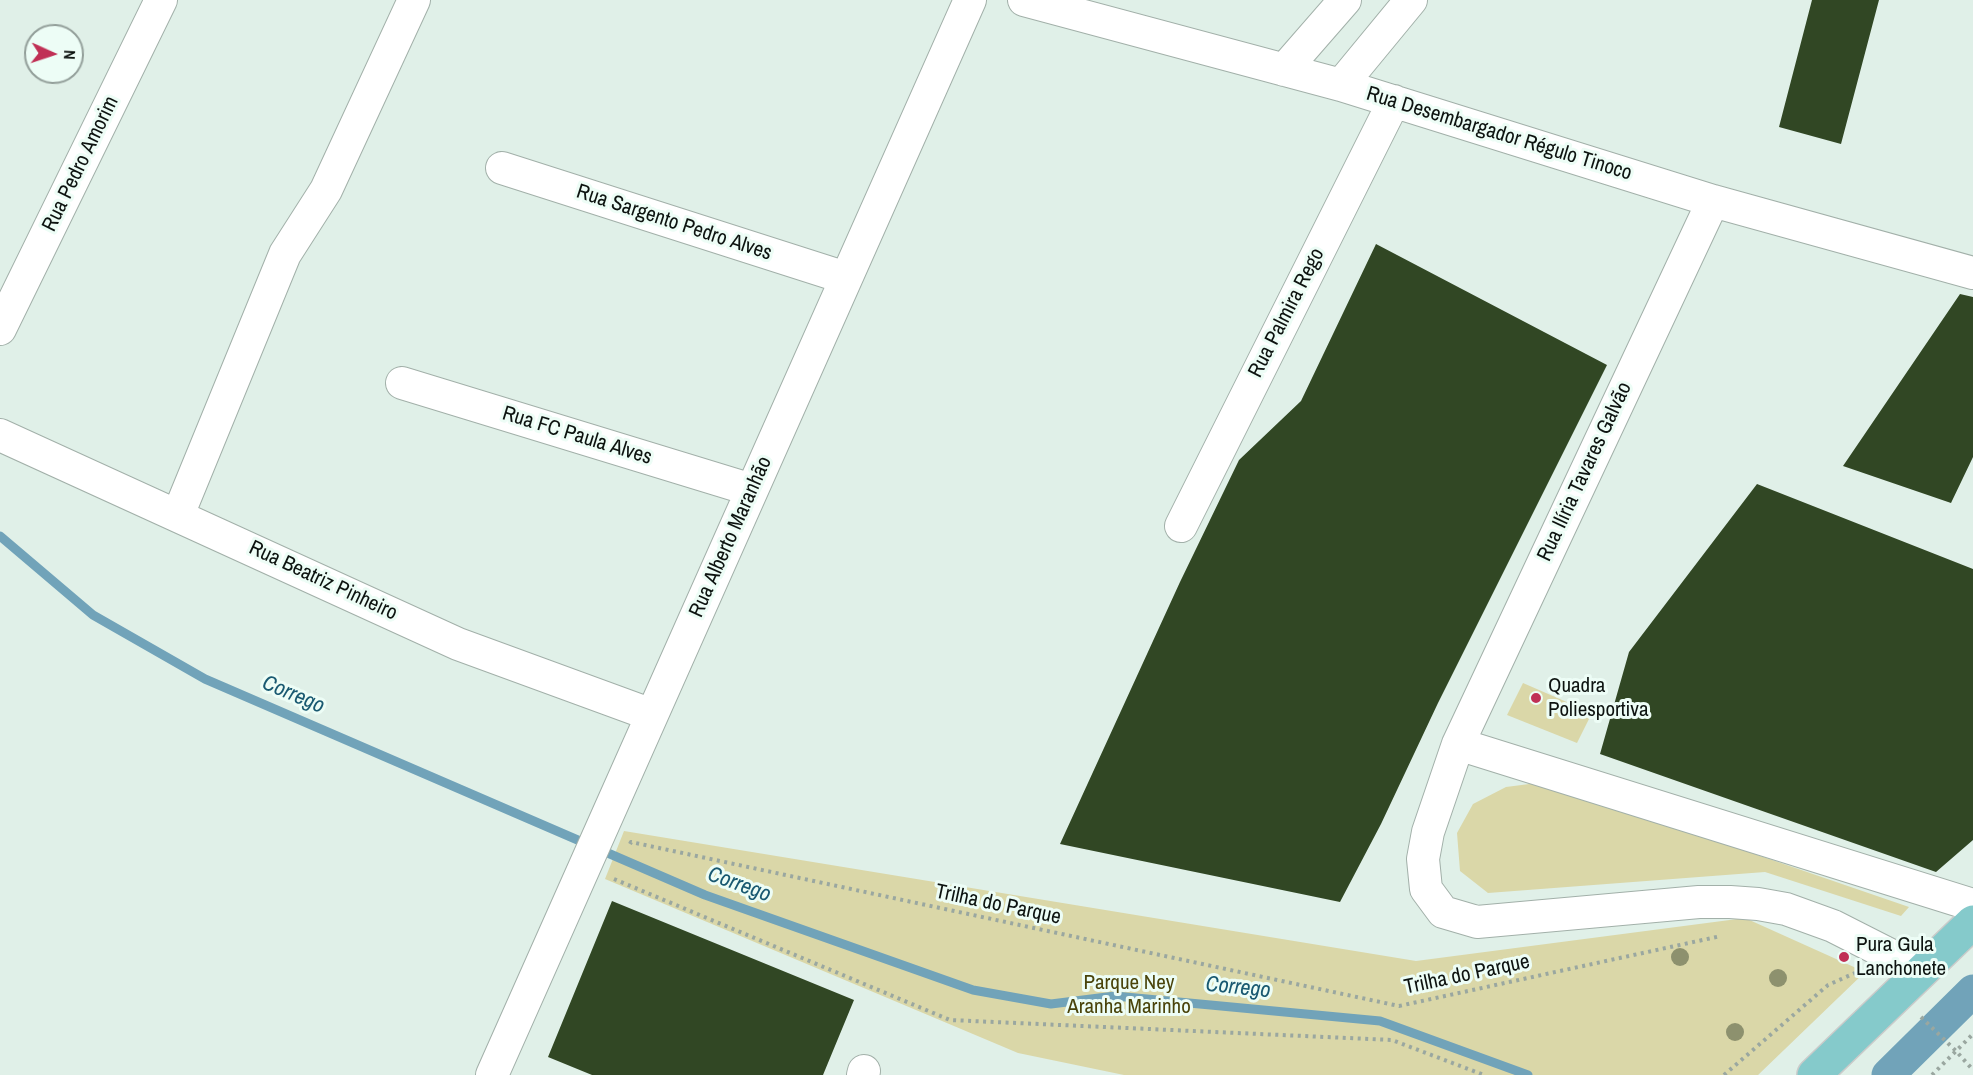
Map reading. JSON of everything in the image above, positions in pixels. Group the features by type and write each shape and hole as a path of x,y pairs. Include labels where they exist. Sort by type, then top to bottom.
{"main road":[{"path":"1814,1075 1906,966 1973,922"}],"street":[{"name":"Rua Pedro Amorim","path":"0,329 161,0"},
{"path":"178,515 285,254 326,190 414,0"},
{"name":"Rua Alberto Maranhão","path":"492,1075 970,0"},
{"name":"Rua Desembargador Régulo Tinoco","path":"1024,0 1341,85 1713,201 1973,273"},
{"path":"1284,70 1345,0"},
{"path":"1341,85 1411,0"},
{"name":"Rua Palmira Rego","path":"1181,526 1394,101"},
{"name":"Rua Sargento Pedro Alves","path":"502,168 846,278"},
{"name":"Rua Ilíria Tavares Galvão","path":"1713,201 1458,744 1428,832 1423,859 1426,889 1443,912 1477,922 1699,902 1758,904 1812,917 1906,966"},
{"name":"Rua FC Paula Alves","path":"402,383 752,490"},
{"name":"Rua Beatriz Pinheiro","path":"0,435 458,644 652,715"},
{"path":"1458,744 1973,905"}],"path":[{"name":"Trilha do Parque","path":"631,842 1399,1006 1731,934"},
{"path":"612,879 950,1020 1392,1041 1484,1075"},
{"path":"1724,1075 1828,984 1906,966"},
{"path":"1928,1023 1973,1070"},
{"path":"1932,1075 1973,1034"}],"green space":[{"name":"Quadra Poliesportiva","path":"1523,683 1592,713 1577,743 1507,715"},
{"path":"1545,782 1909,907 1901,916 1765,872 1488,893 1460,871 1457,833 1473,804 1506,787"},
{"name":"Parque Ney Aranha Marinho","path":"624,831 1416,961 1745,918 1865,972 1758,1075 1124,1075 1018,1053 605,879"}],"building":[{"path":"1812,0 1879,0 1841,144 1779,127"},
{"path":"1376,244 1607,365 1438,703 1381,824 1340,902 1060,844 1180,582 1239,460 1301,401"},
{"path":"1960,294 1973,297 1973,457 1951,503 1843,466"},
{"path":"1757,484 1973,569 1973,840 1936,872 1600,754 1629,652"},
{"path":"612,901 854,1000 823,1075 592,1075 548,1057"}],"waterway":[{"name":"Corrego","path":"0,536 93,615 205,679 705,895 973,990 1051,1004 1115,996 1380,1021 1528,1075"},
{"path":"1888,1075 1973,991"}],"place":[{"name":"Quadra Poliesportiva","path":"1536,698"},
{"name":"Pura Gula Lanchonete","path":"1844,957"}]}
